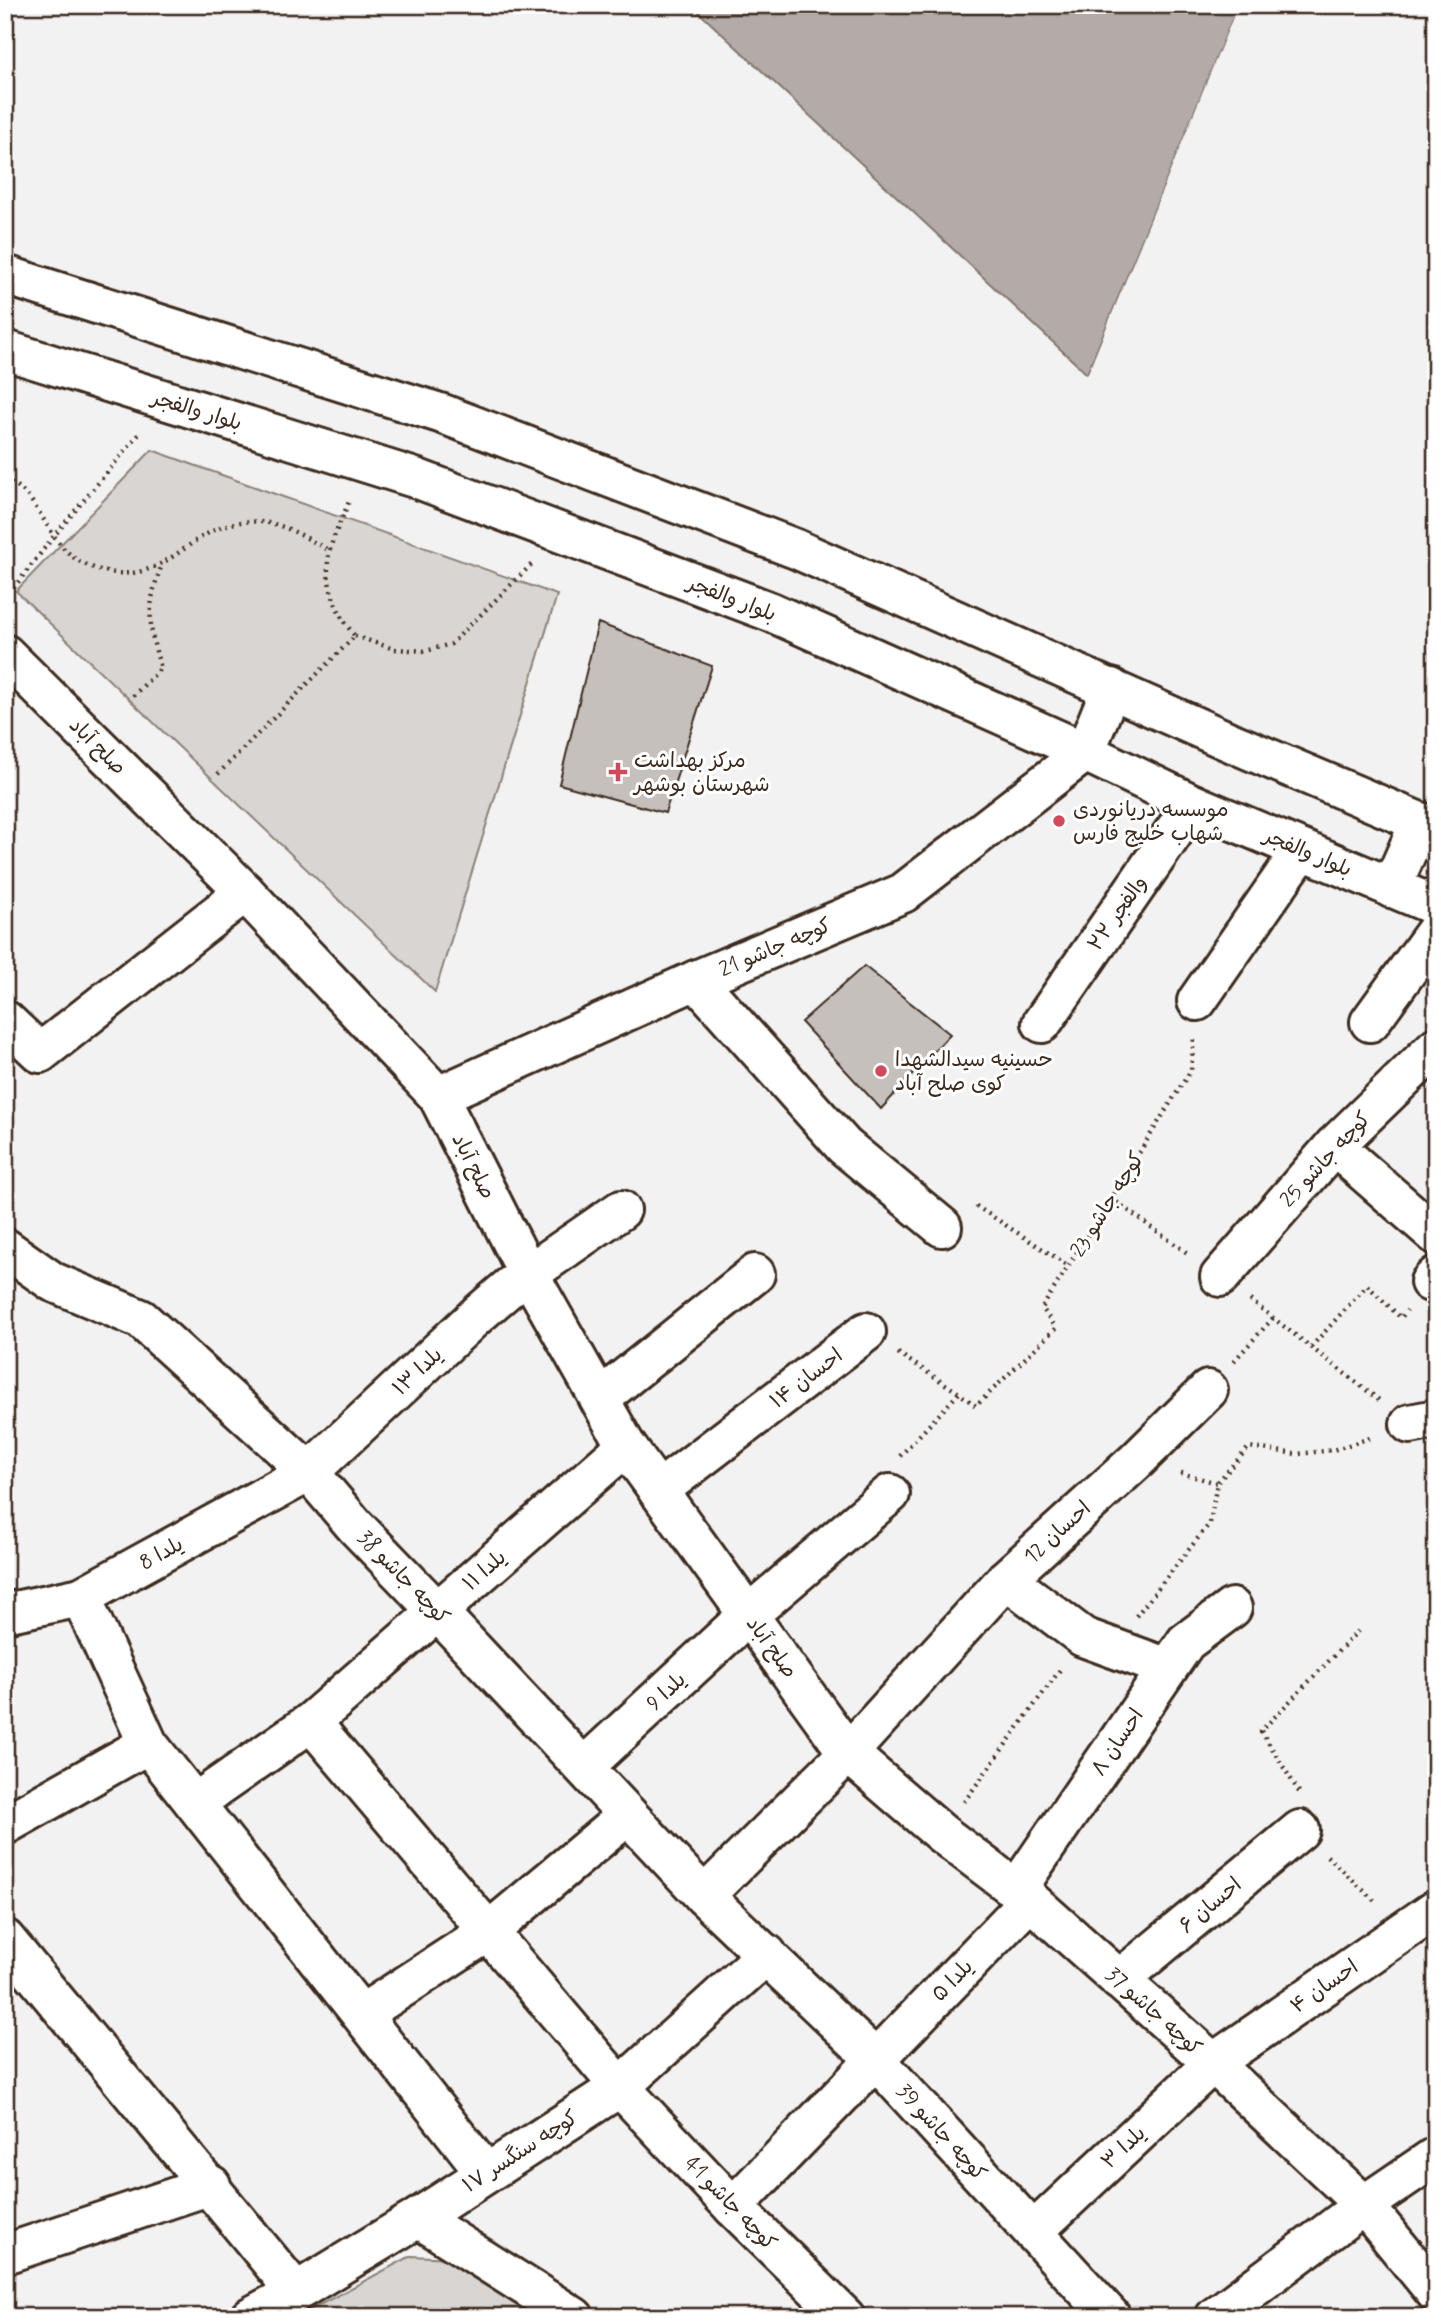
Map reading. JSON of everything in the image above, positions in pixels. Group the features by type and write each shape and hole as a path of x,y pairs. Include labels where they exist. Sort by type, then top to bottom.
{"street":[{"path":"5,275 443,414 796,549 1428,826 1391,888"},
{"name":"بلوار والفجر","path":"7,354 168,400 418,479 771,612 1085,752 1193,804 1436,906"},
{"name":"صلح آباد","path":"5,654 245,892 438,1096 529,1275 626,1446 848,1753"},
{"path":"1085,752 1111,688"},
{"name":"کوچه جاشو 21","path":"438,1096 696,980 903,893 1085,752"},
{"name":"والفجر ۲۲","path":"1042,1023 1193,804"},
{"path":"1197,1001 1302,850"},
{"path":"5,1020 40,1053 245,892"},
{"path":"1370,1022 1436,931"},
{"path":"696,980 844,1146 942,1227"},
{"name":"کوچه جاشو 25","path":"1220,1277 1334,1146 1436,1047"},
{"path":"1334,1146 1436,1235"},
{"name":"یلدا ۱۳","path":"309,1472 475,1317 621,1210"},
{"name":"کوچه جاشو 38","path":"5,1248 53,1282 141,1319 309,1472 355,1526 704,1896 766,1954"},
{"path":"599,1399 755,1274"},
{"name":"احسان ۱۴","path":"659,1491 866,1332"},
{"name":"احسان 12","path":"704,1896 848,1753 1006,1579 1136,1461 1208,1390"},
{"name":"یلدا ۱۱","path":"195,1803 311,1722 626,1446"},
{"name":"یلدا 8","path":"5,1613 81,1597 309,1472"},
{"name":"یلدا 9","path":"583,1767 748,1615 890,1494"},
{"path":"1006,1579 1097,1642 1168,1668"},
{"path":"81,1597 148,1744 486,2173"},
{"name":"احسان ۸","path":"1023,1895 1186,1642 1232,1608"},
{"name":"کوچه جاشو 41","path":"311,1722 620,2087 733,2207 845,2317"},
{"path":"5,1825 148,1744"},
{"name":"کوچه جاشو 37","path":"848,1753 941,1833 1023,1895 1213,2063 1364,2205 1436,2293"},
{"path":"362,2014 488,1932 628,1815"},
{"name":"احسان ۶","path":"1119,1980 1300,1830"},
{"name":"یلدا ۵","path":"733,2207 875,2059 1023,1895"},
{"name":"احسان ۴","path":"1213,2063 1436,1909"},
{"name":"کوچه جاشو 39","path":"766,1954 875,2059 1111,2317"},
{"name":"کوچه سنگسر ۱۷","path":"250,2317 418,2218 620,2087 766,1954"},
{"path":"13,1964 211,2185 296,2292"},
{"name":"یلدا ۳","path":"1032,2231 1213,2063"},
{"path":"1215,2317 1364,2205 1436,2156"},
{"path":"5,2254 211,2185"},
{"path":"418,2218 574,2317"}],"path":[{"path":"5,599 168,400"},
{"path":"364,462 330,551 331,589 335,603 343,622 355,636 394,649 426,651 451,644 563,534"},
{"path":"5,479 22,490 72,557 89,566 113,573 149,570 163,564 215,528 240,522 260,521 281,525 330,551"},
{"path":"133,696 161,668 153,644 150,618 151,599 163,564"},
{"path":"218,774 355,636"},
{"name":"کوچه جاشو 23","path":"959,1393 976,1406 1056,1328 1042,1308 1191,1070 1197,1001"},
{"path":"1111,1198 1220,1277 1311,1348 1423,1422"},
{"path":"942,1227 964,1199 1069,1266"},
{"path":"1311,1348 1367,1285 1402,1318 1433,1279"},
{"path":"1208,1390 1273,1318"},
{"path":"866,1332 959,1393 886,1471 890,1494"},
{"path":"941,1833 1097,1642 1210,1523 1217,1483 1249,1447 1297,1454 1334,1450 1423,1422"},
{"path":"1358,1631 1261,1731 1300,1793 1278,1811 1405,1930"}],"shaded area":[{"path":"691,5 1238,5 1087,374"},
{"path":"152,450 557,595 435,992 16,591"},
{"path":"411,2256 473,2259 559,2317 297,2317"}],"pier":[{"path":"1238,5 1242,6 1091,376 1086,378"}],"building":[{"path":"598,623 712,666 665,813 559,784"},
{"name":"حسینیه سیدالشهدا کوی صلح آباد","path":"864,966 950,1034 881,1109 801,1022"}],"place":[{"name":"مرکز بهداشت شهرستان بوشهر","path":"618,772"},
{"name":"موسسه دریانوردی شهاب خلیج فارس","path":"1059,821"},
{"name":"حسینیه سیدالشهدا کوی صلح آباد","path":"881,1071"}]}
